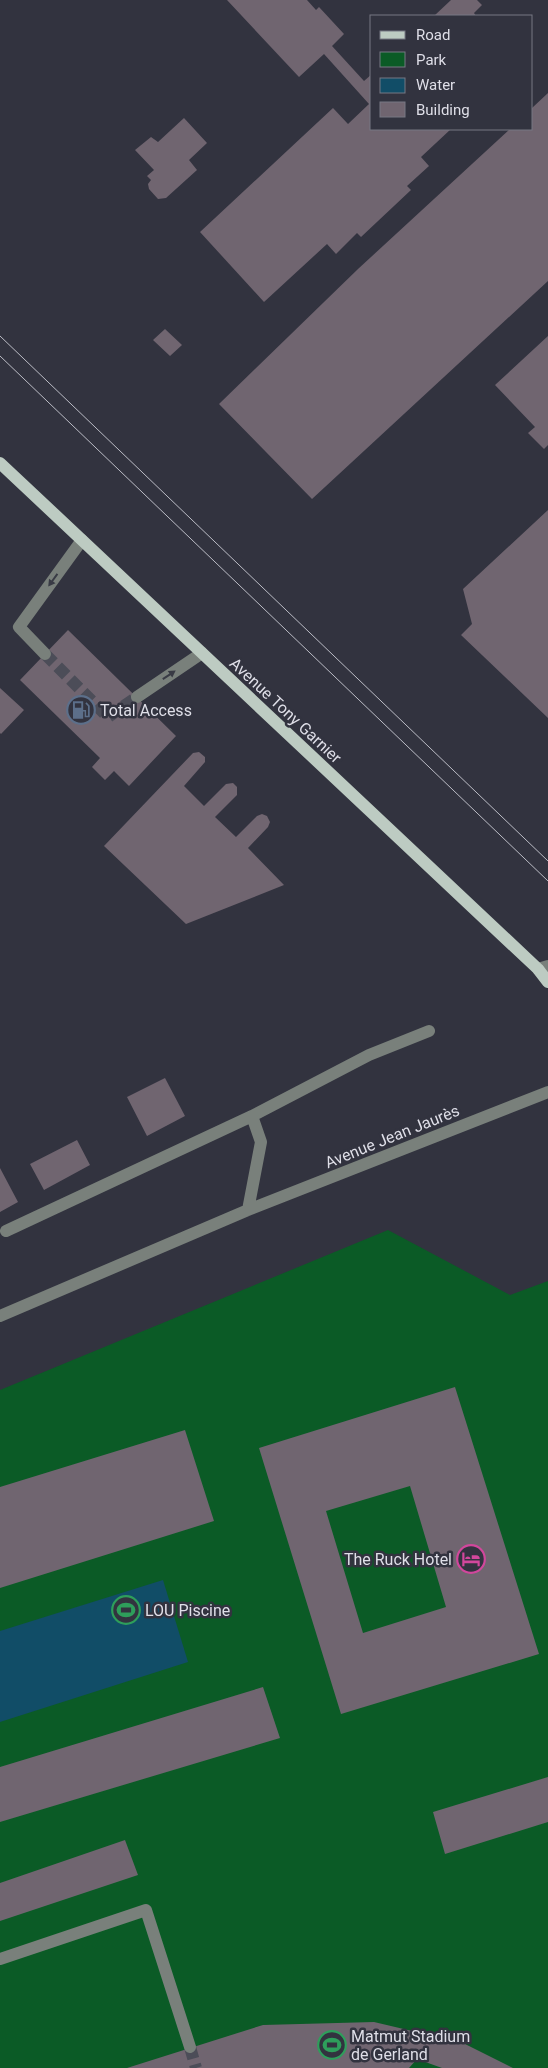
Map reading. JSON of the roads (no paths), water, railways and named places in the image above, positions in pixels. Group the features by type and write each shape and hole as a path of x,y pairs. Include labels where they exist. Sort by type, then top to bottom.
{"main road":[{"name":"Avenue Tony Garnier","path":"0,463 543,967 548,982"}],"street":[{"path":"45,654 18,627 82,540"},
{"path":"137,697 202,652"},
{"path":"6,1231 252,1116 369,1055 429,1031"},
{"name":"Avenue Jean Jaurès","path":"0,1316 248,1210 548,1092"},
{"path":"248,1210 261,1142 252,1116"},
{"path":"0,1959 146,1910 190,2047"}],"water":[{"path":"163,1580 188,1662 0,1722 0,1631"}],"tunnel":[{"path":"45,654 108,717 137,697"},
{"path":"190,2047 196,2068"}],"tram line":[{"path":"0,336 548,861"},
{"path":"0,356 548,881"}],"place":[{"name":"Total Access","path":"81,710"},
{"name":"The Ruck Hotel","path":"471,1559"},
{"name":"LOU Piscine","path":"126,1610"},
{"name":"Matmut Stadium de Gerland","path":"332,2045"}]}
